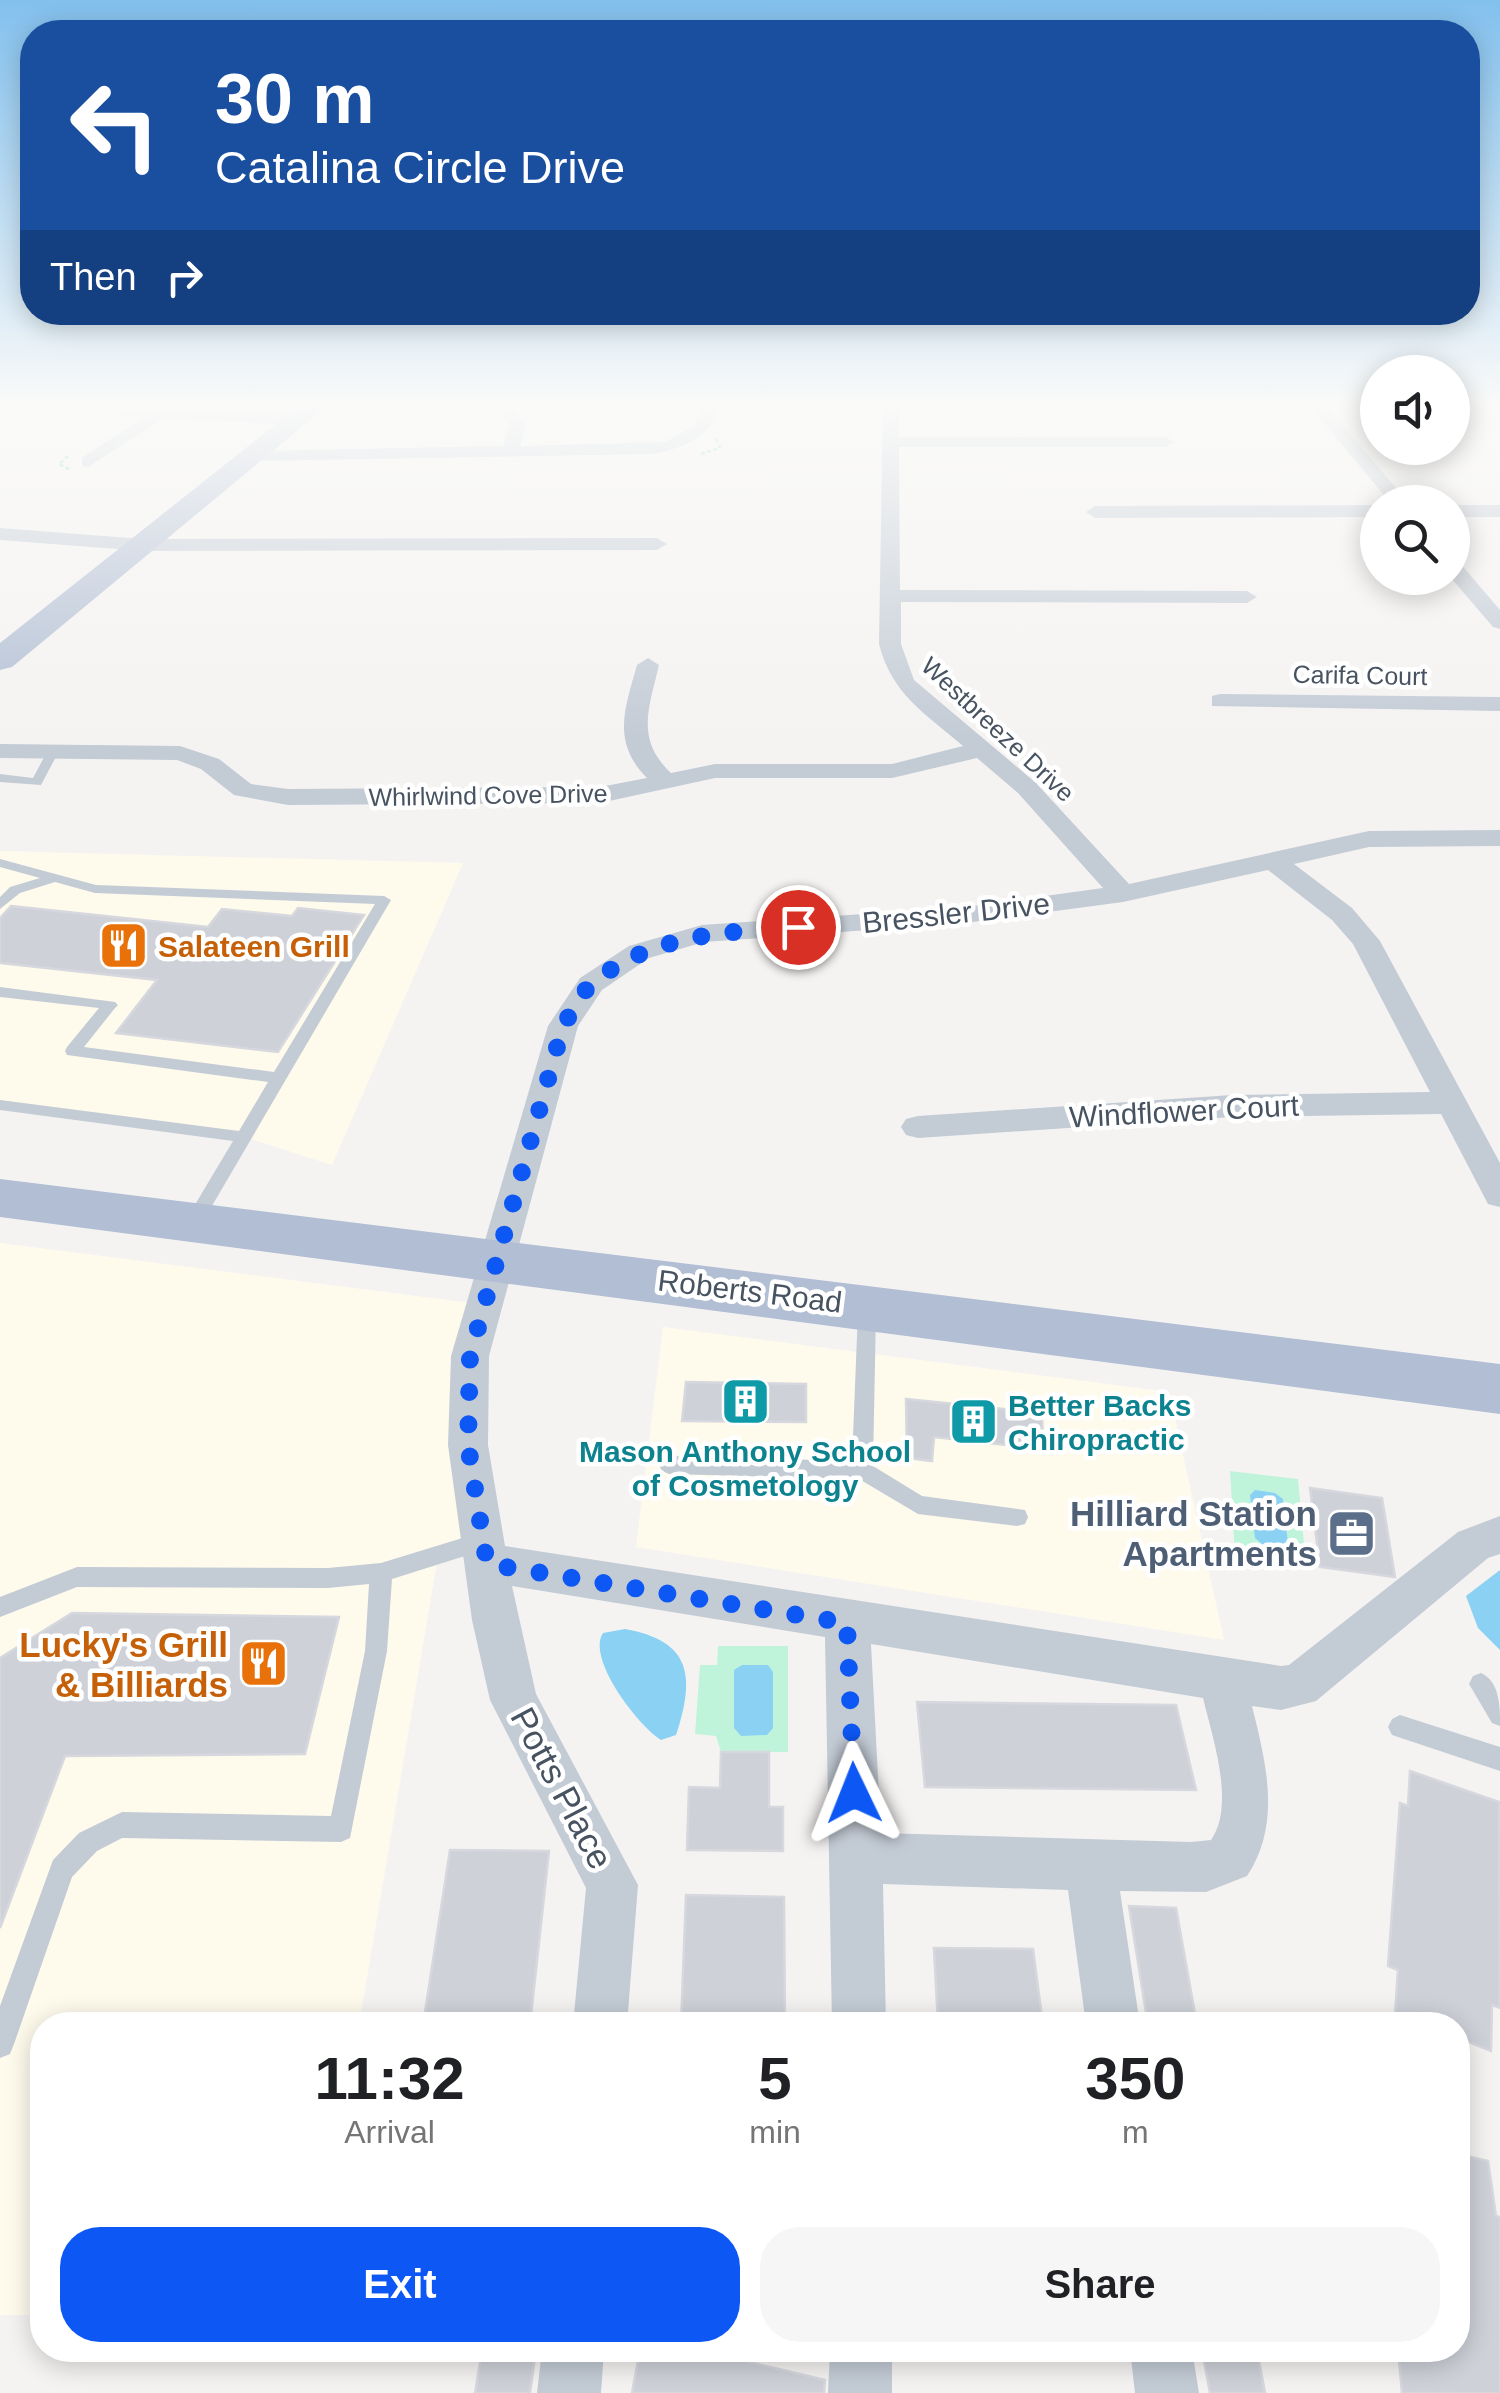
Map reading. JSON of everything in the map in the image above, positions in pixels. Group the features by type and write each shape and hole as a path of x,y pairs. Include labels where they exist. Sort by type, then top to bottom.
{"main road":[{"path":"0,660 181,514"},
{"name":"Roberts Road","path":"0,1198 867,1305 1500,1389"}],"street":[{"name":"Westbreeze Drive","path":"893,514 890,644 898,674 916,696 1027,788 1123,894"},
{"path":"0,534 142,545 657,544"},
{"path":"1470,587 1500,623"},
{"path":"892,596 1247,597"},
{"path":"648,665 632,736 635,750 665,781"},
{"name":"Carifa Court","path":"1220,701 1500,704"},
{"name":"Whirlwind Cove Drive","path":"0,751 180,753 210,764 243,790 288,797 600,795 742,770 892,770 982,749"},
{"name":"Bressler Drive","path":"498,1260 563,1026 591,984 640,952 702,934 965,915 1123,894 1369,840 1500,838"},
{"path":"1274,861 1342,914 1366,940 1500,1195"},
{"name":"Windflower Court","path":"918,1127 1232,1106 1451,1103"},
{"name":"Potts Place","path":"498,1260 470,1356 466,1396 485,1552 514,1700 610,1879 601,2012"},
{"path":"485,1552 847,1623 1281,1688 1299,1684 1473,1545 1500,1535"},
{"path":"847,1623 858,1858 858,2012"},
{"path":"858,1858 1191,1868 1218,1864 1229,1858 1244,1824 1241,1774 1223,1681"},
{"path":"1090,1865 1110,2012"},
{"path":"569,2393 572,2362"},
{"path":"860,2362 860,2393"},
{"path":"1162,2362 1167,2393"}],"lane":[{"path":"0,778 37,782 53,751"},
{"path":"2,865 95,890 384,900 193,1224"},
{"path":"0,905 15,890 56,878"},
{"path":"0,992 110,1006 74,1052 280,1078"},
{"path":"0,1106 245,1137"},
{"path":"862,1470 867,1305"},
{"path":"669,1465 862,1470 918,1504 1016,1517"},
{"path":"0,1607 77,1577 328,1578 381,1573 485,1552"},
{"path":"0,2044 62,1869 78,1848 100,1832 122,1825 341,1829 376,1650 381,1573"},
{"path":"1481,1684 1500,1715"},
{"path":"1400,1727 1500,1759"}],"shaded area":[{"path":"0,851 463,863 332,1165 245,1137 0,1105"},
{"path":"0,1243 487,1305 482,1541 438,1556 361,2012 30,2012 30,2315 0,2315"},
{"path":"663,1327 1169,1392 1224,1640 636,1547"}],"green space":[{"path":"1230,1471 1298,1479 1306,1566 1235,1556"},
{"path":"718,1646 788,1646 788,1752 721,1752 716,1736 695,1734 700,1665 717,1665"}],"water":[{"path":"1255,1490 1275,1493 1283,1499 1288,1543 1284,1548 1263,1545 1255,1538 1250,1495"},
{"path":"1500,1570 1500,1650 1478,1628 1466,1596"},
{"path":"625,1629 664,1642 683,1665 685,1696 676,1735 661,1740 651,1732 628,1707 608,1674 600,1644 603,1633"},
{"path":"742,1665 768,1665 773,1672 773,1728 767,1735 741,1736 734,1728 734,1670"}],"building":[{"path":"11,906 208,927 222,909 292,916 298,908 364,915 278,1052 116,1033 157,980 0,963 0,918"},
{"name":"Mason Anthony School of Cosmetology","path":"686,1382 806,1384 806,1422 682,1421"},
{"name":"Better Backs Chiropractic","path":"906,1399 1042,1413 1043,1449 934,1437 932,1461 907,1458"},
{"name":"Hilliard Station Apartments","path":"1310,1488 1382,1498 1395,1577 1320,1567"},
{"path":"72,1613 339,1617 305,1754 65,1756 0,1928 0,1658"},
{"path":"917,1702 1176,1705 1196,1790 925,1787"},
{"path":"721,1752 769,1752 769,1807 783,1807 783,1851 687,1850 689,1787 720,1788"},
{"path":"1410,1771 1499,1802 1500,2008 1492,2005 1491,2051 1470,2043 1470,2012 1395,2012 1398,1970 1388,1966 1400,1803 1408,1806"},
{"path":"450,1850 549,1851 531,2012 425,2012"},
{"path":"686,1895 784,1897 785,2012 682,2012"},
{"path":"1129,1906 1176,1908 1195,2012 1146,2012"},
{"path":"934,1948 1033,1949 1041,2012 937,2012"},
{"path":"1470,2157 1488,2161 1496,2216 1500,2217 1500,2393 1402,2393 1399,2362 1470,2362"},
{"path":"480,2362 534,2362 530,2393 475,2393"},
{"path":"638,2362 749,2362 825,2380 824,2393 632,2393"},
{"path":"1204,2362 1259,2362 1265,2393 1210,2393"}],"place":[{"name":"Salateen Grill","path":"123,946"},
{"name":"Mason Anthony School of Cosmetology","path":"745,1402"},
{"name":"Better Backs Chiropractic","path":"973,1422"},
{"name":"Hilliard Station Apartments","path":"1352,1533"},
{"name":"Lucky's Grill & Billiards","path":"263,1664"}],"route":[{"path":"798,927 702,934 640,952 591,984 563,1026 470,1356 466,1396 468,1445 487,1564 847,1623 854,1793"}]}
